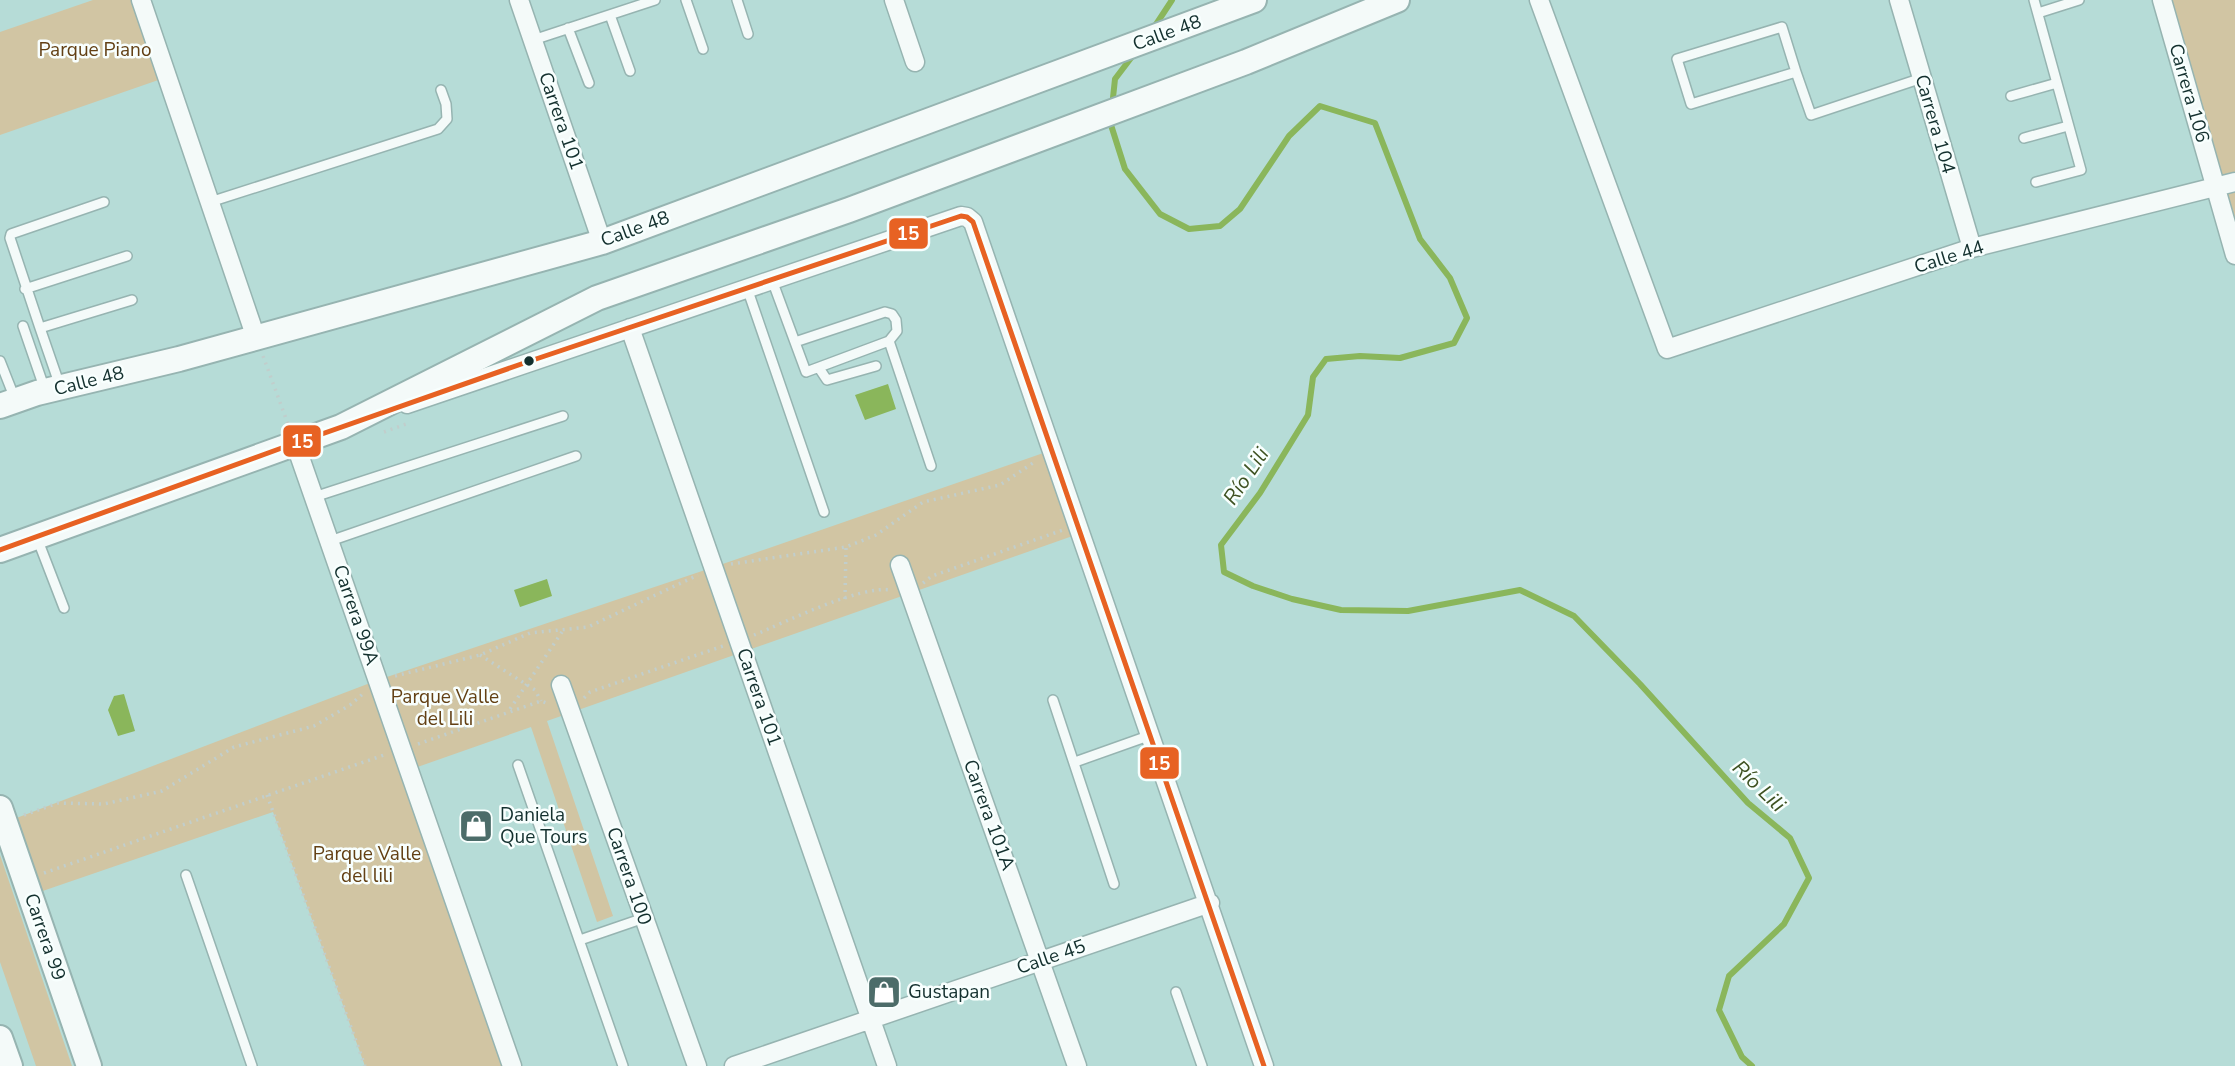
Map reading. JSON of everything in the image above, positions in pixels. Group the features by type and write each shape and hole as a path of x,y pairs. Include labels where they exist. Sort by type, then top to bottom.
{"main road":[{"name":"Calle 48","path":"8,404 53,389 256,338 603,242 1254,0"},
{"path":"0,550 341,427 597,298 849,210 1246,62 1394,1"},
{"name":"Carrera 99","path":"3,815 89,1066"},
{"path":"0,1038 10,1066"}],"street":[{"path":"141,0 256,338"},
{"name":"Carrera 101","path":"519,0 603,242"},
{"path":"894,0 915,62"},
{"name":"Calle 44","path":"1539,0 1667,349 1972,248 2235,182"},
{"name":"Carrera 104","path":"1899,0 1972,248"},
{"name":"Carrera 106","path":"2162,0 2235,255"},
{"path":"341,427 961,216 967,217 973,222 1264,1066"},
{"name":"Carrera 101","path":"630,328 887,1066"},
{"name":"Carrera 99A","path":"295,443 512,1066"},
{"name":"Carrera 101A","path":"900,565 1077,1066"},
{"name":"Carrera 100","path":"562,685 697,1066"},
{"name":"Calle 45","path":"734,1066 1210,903"}],"lane":[{"path":"533,40 655,0"},
{"path":"685,0 703,49"},
{"path":"737,0 748,34"},
{"path":"2035,0 2081,170 2036,182"},
{"path":"2038,13 2079,0"},
{"path":"610,15 630,71"},
{"path":"1796,72 1691,104 1677,59 1782,27 1811,115 1922,78"},
{"path":"568,29 589,83"},
{"path":"2011,96 2057,83"},
{"path":"210,202 438,129 447,119 441,90"},
{"path":"2024,138 2068,126"},
{"path":"53,389 40,328 25,289 11,234 104,202"},
{"path":"25,289 127,256"},
{"path":"772,280 806,372 889,341 898,326 892,314 885,312 795,342"},
{"path":"747,288 824,512"},
{"path":"40,328 132,300"},
{"path":"23,326 53,389"},
{"path":"889,341 931,466"},
{"path":"0,361 8,404"},
{"path":"819,368 827,380 876,366"},
{"path":"314,497 563,416"},
{"path":"330,541 576,456"},
{"path":"36,537 64,608"},
{"path":"1053,700 1114,884"},
{"path":"1075,762 1152,735"},
{"path":"518,765 623,1066"},
{"path":"186,875 252,1066"},
{"path":"580,940 644,918"},
{"path":"1176,992 1202,1066"}],"path":[{"path":"256,338 295,443"},
{"path":"378,434 417,420"},
{"path":"910,593 932,576 1078,525"},
{"path":"845,599 846,547"},
{"path":"509,711 564,629"},
{"path":"480,654 526,683 535,690 541,701"},
{"path":"3,815 58,803 104,804 162,791 233,747 314,726 350,705 378,680"},
{"path":"25,879 541,701 572,712"},
{"path":"267,795 365,1066"}],"green space":[{"name":"Parque Piano","path":"93,0 141,0 167,77 0,135 0,32"},
{"path":"2162,0 2235,0 2235,255"},
{"path":"1052,450 1081,533 547,721 613,916 597,922 531,727 409,770 512,1066 365,1066 273,812 31,895 6,822 378,680"},
{"path":"0,855 72,1066 36,1066 0,962"}],"shaded area":[{"path":"888,384 896,409 865,420 855,395"},
{"path":"547,579 552,596 520,607 514,590"},
{"path":"124,694 135,731 118,736 108,710 114,696"}],"waterway":[{"name":"Río Lili","path":"1153,29 1172,0"},
{"name":"Río Lili","path":"1112,107 1115,79 1134,54"},
{"name":"Río Lili","path":"1111,118 1125,169 1160,214 1189,229 1220,226 1240,209 1289,136 1320,106 1375,123 1420,239 1450,278 1467,318 1454,343 1400,358 1360,356 1326,359 1313,377 1308,415 1260,493 1221,545 1224,572 1253,586 1292,599 1341,610 1408,611 1520,590 1574,616 1748,803 1790,838 1809,878 1784,924 1729,976 1719,1010 1742,1057 1752,1066"}],"transit line":[{"name":"15","path":"0,550 530,361 961,216 967,217 973,222 1264,1066"}],"place":[{"name":"Daniela Que Tours","path":"476,826"},
{"name":"Gustapan","path":"884,992"}],"park label":[{"name":"Parque Valle del Lili","path":"445,708"},
{"name":"Parque Valle del lili","path":"367,865"}]}
